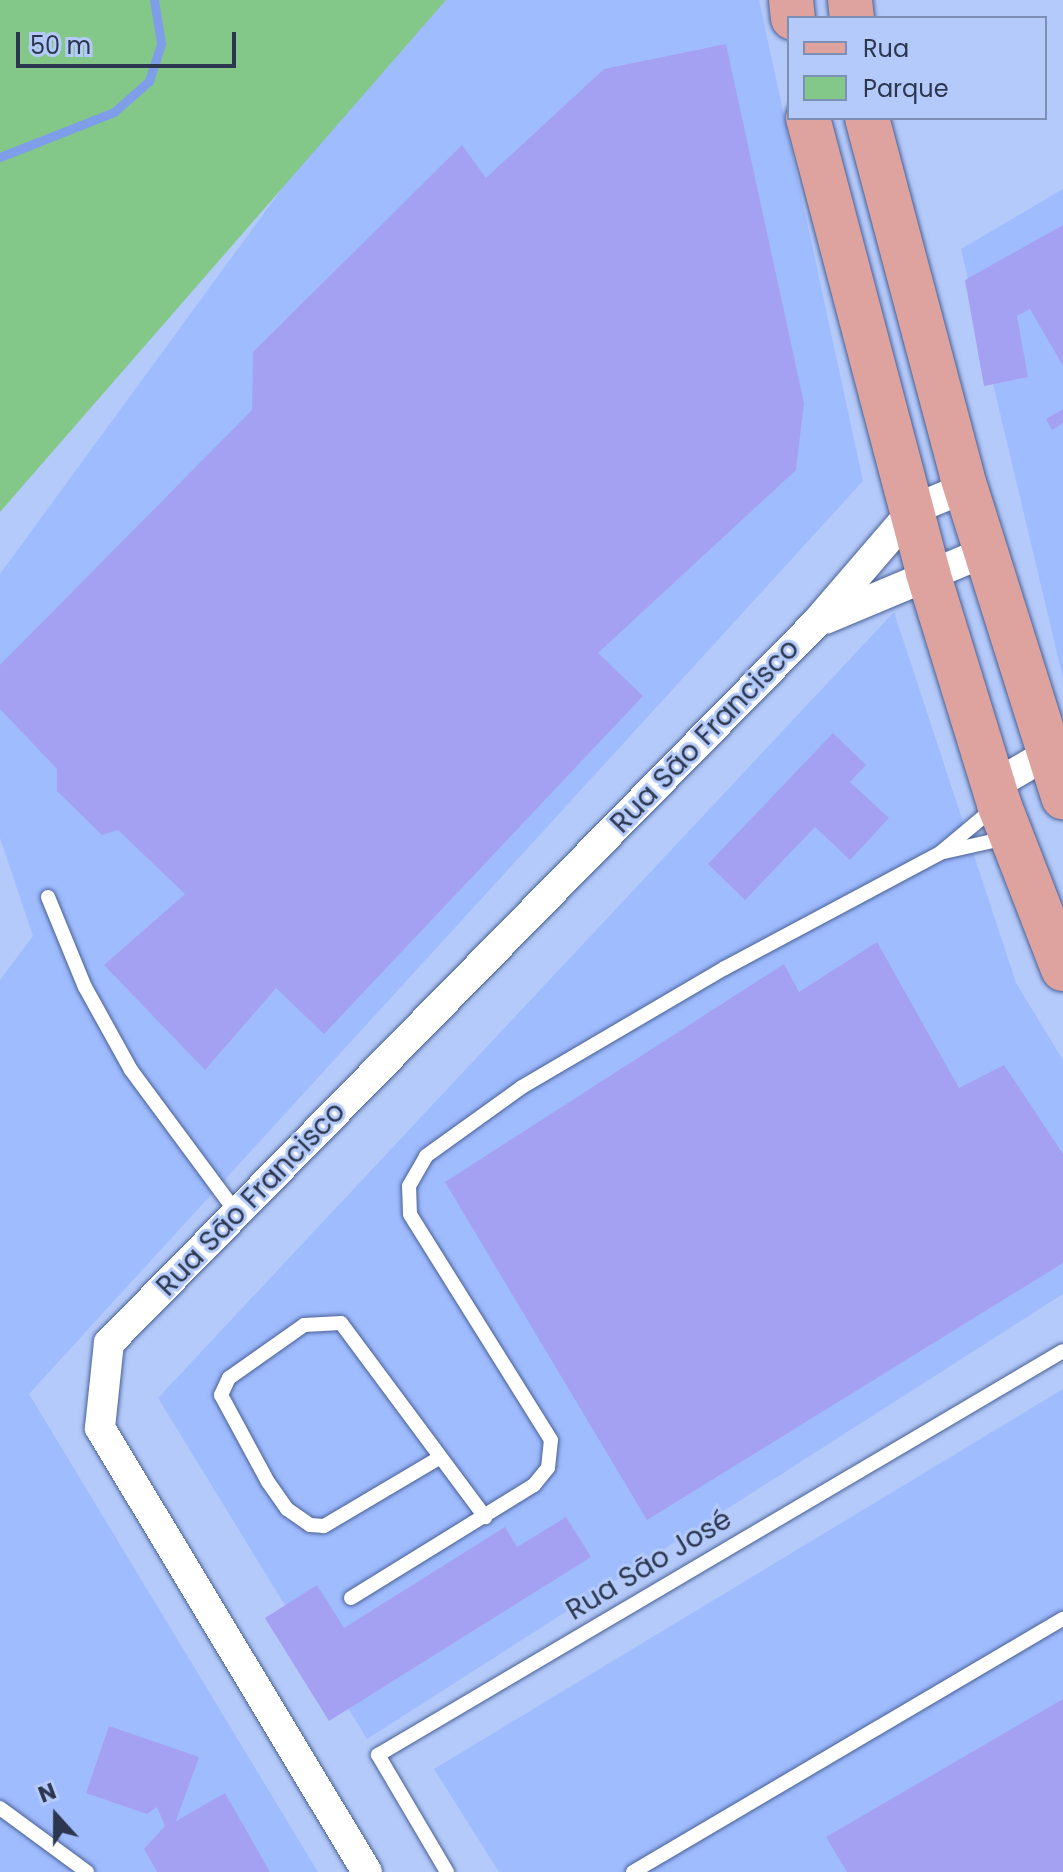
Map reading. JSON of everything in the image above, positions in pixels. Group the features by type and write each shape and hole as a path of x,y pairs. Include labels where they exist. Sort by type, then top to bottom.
{"main road":[{"path":"809,120 914,509 928,573 1001,809 1063,969"},
{"path":"868,120 965,488 1055,749 1063,797"}],"street":[{"name":"Rua São Francisco","path":"367,1872 100,1428 109,1343 816,623 914,509 965,488"},
{"name":"Rua São Francisco","path":"816,623 928,573 985,552"},
{"path":"1001,809 1055,749"}],"lane":[{"path":"351,1598 534,1485 548,1468 551,1440 410,1214 409,1186 426,1156 522,1087 725,968 940,853 1001,809"},
{"path":"940,853 1001,809"},
{"path":"48,897 85,987 131,1070 237,1213"},
{"path":"439,1458 324,1526 310,1525 287,1509 268,1482 221,1395 229,1378 304,1325 341,1323 485,1517"},
{"name":"Rua São José","path":"447,1872 378,1755 1063,1351"},
{"path":"633,1872 1063,1619"},
{"path":"0,1808 87,1872"}],"shaded area":[{"path":"420,0 759,0 863,481 29,1394 318,1872 0,1872 0,980 33,936 0,838 0,574"},
{"path":"1063,189 1063,678 961,249"},
{"path":"894,612 1016,983 1063,1060 1063,1294 367,1739 158,1398"},
{"path":"1063,1389 1063,1872 499,1872 434,1769"}],"green space":[{"path":"0,0 446,0 0,512"}],"building":[{"path":"726,44 804,403 796,470 598,653 643,696 324,1034 276,988 205,1070 104,965 185,894 118,830 102,835 57,791 57,769 0,709 0,665 252,410 253,352 462,145 486,178 604,69"},
{"path":"1063,225 1063,366 1030,309 1017,316 1028,377 984,386 965,280"},
{"path":"1063,409 1063,423 1052,430 1046,419"},
{"path":"833,733 866,765 850,782 889,818 850,860 815,827 745,900 708,864"},
{"path":"877,942 959,1088 1004,1065 1063,1154 1063,1263 647,1520 445,1182 784,964 799,992"},
{"path":"566,1517 591,1557 329,1721 265,1618 317,1585 344,1628 505,1527 517,1547"},
{"path":"1063,1699 1063,1872 847,1872 826,1837"},
{"path":"109,1726 199,1757 176,1821 225,1793 270,1872 157,1872 144,1849 165,1826 157,1807 147,1814 86,1793"}],"waterway":[{"path":"0,157 114,112 149,81 161,43 154,0"}]}
